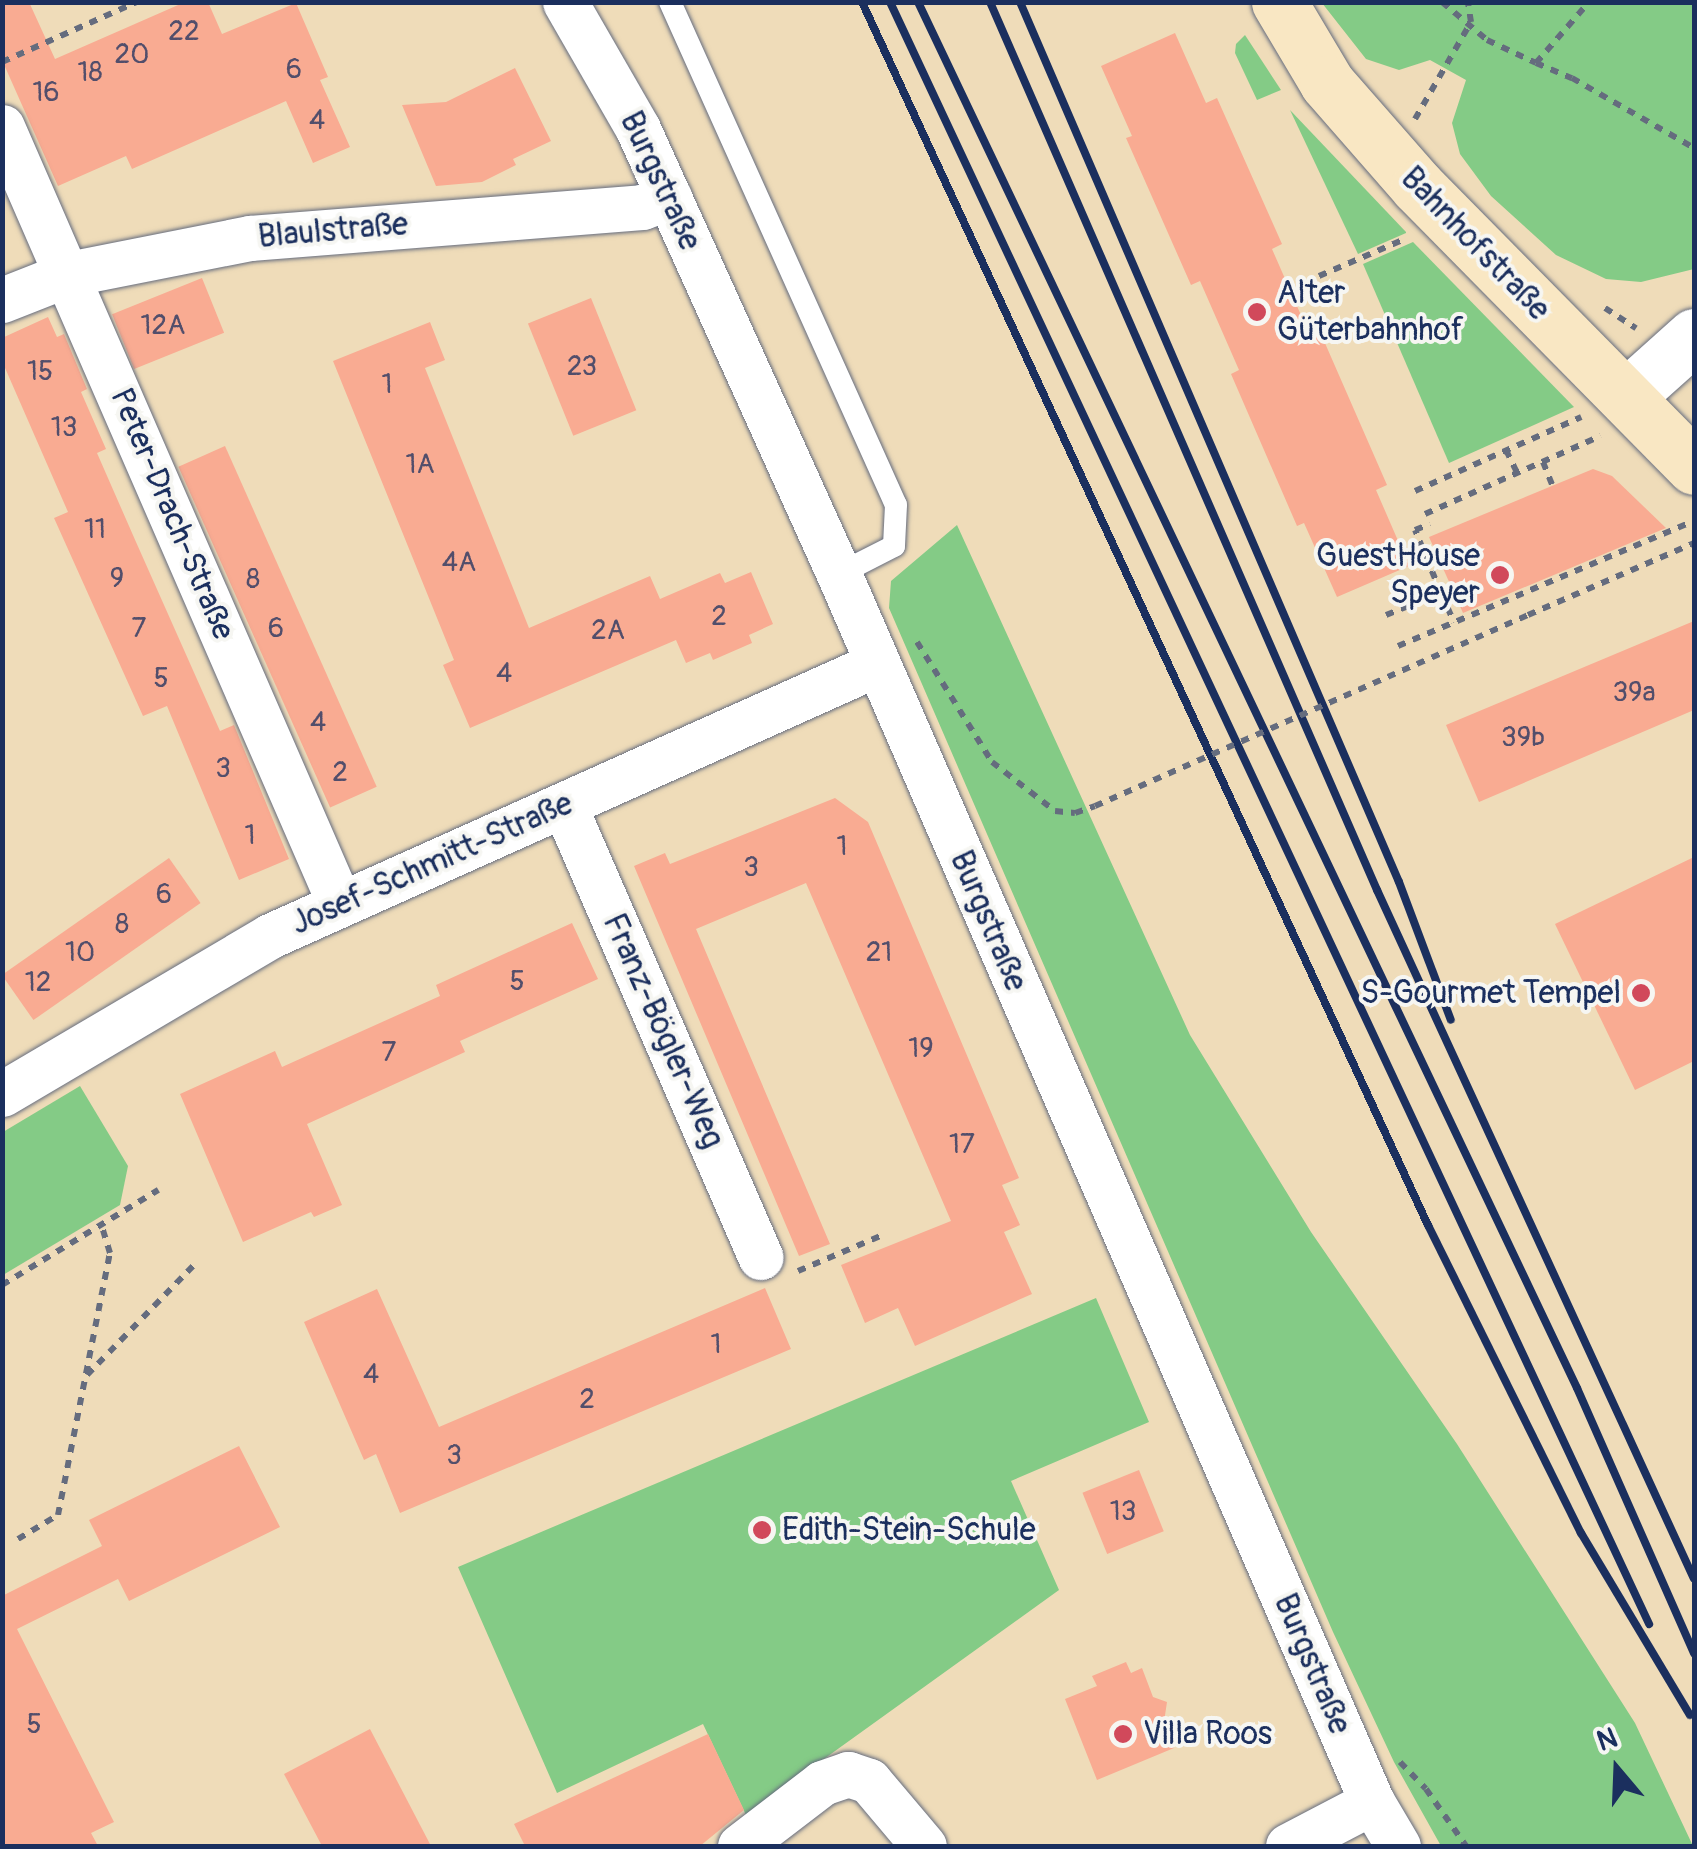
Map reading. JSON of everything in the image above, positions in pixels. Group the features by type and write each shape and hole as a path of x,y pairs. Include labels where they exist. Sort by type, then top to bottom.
{"main road":[{"name":"Bahnhofstraße","path":"1280,2 1326,83 1520,294 1612,412 1694,467"}],"street":[{"name":"Burgstraße","path":"564,2 638,130 669,198 839,574 1372,1802 1398,1846"},
{"name":"Peter-Drach-Straße","path":"2,127 339,902"},
{"name":"Blaulstraße","path":"2,300 68,274 250,238 642,207 669,198"},
{"path":"1612,412 1694,336"},
{"name":"Josef-Schmitt-Straße","path":"2,1094 270,936 339,902 877,664"},
{"name":"Franz-Bögler-Weg","path":"564,805 762,1257"},
{"path":"740,1846 822,1782 848,1774 869,1782 924,1846"},
{"path":"1288,1846 1372,1802"}],"lane":[{"path":"670,2 896,505 894,546 839,574"}],"path":[{"path":"2,62 137,2"},
{"path":"1442,2 1471,22 1487,40 1572,78 1694,148"},
{"path":"1409,129 1471,22 1468,2"},
{"path":"1536,64 1589,2"},
{"path":"1319,276 1419,233"},
{"path":"1415,491 1506,450 1612,412"},
{"path":"1426,514 1543,462 1612,412"},
{"path":"1506,450 1517,473"},
{"path":"1543,462 1552,484"},
{"path":"1398,646 1694,521"},
{"path":"1430,524 1416,530 1454,622"},
{"path":"910,630 992,762 1055,811 1075,813 1694,542"},
{"path":"1386,616 1442,593"},
{"path":"2,1285 158,1190"},
{"path":"18,1539 58,1514 110,1253 101,1224"},
{"path":"762,1257 791,1274 883,1235"},
{"path":"86,1376 196,1263"},
{"path":"1398,1762 1426,1789 1466,1846"}],"green space":[{"path":"1322,3 1694,3 1694,269 1641,282 1606,279 1556,255 1491,196 1460,154 1452,123 1466,80 1430,60 1399,70 1366,59"},
{"path":"1245,35 1281,90 1257,100 1235,53 1236,44"},
{"path":"1290,110 1406,232 1406,233 1358,254"},
{"path":"1413,242 1574,407 1449,463 1363,264"},
{"path":"957,525 1190,1035 1311,1232 1457,1444 1635,1723 1693,1846 1441,1846 1394,1762 1333,1632 889,608 891,581"},
{"path":"80,1086 128,1166 120,1205 3,1275 3,1132"},
{"path":"1096,1298 1149,1422 1011,1481 1059,1590 746,1815 703,1724 557,1793 458,1567"}],"building":[{"path":"2,2 29,2 55,59 185,2 208,2 222,34 296,3 328,77 320,80 350,147 313,163 286,101 132,169 126,156 58,186 2,60"},
{"name":"Alter Güterbahnhof","path":"1175,33 1206,103 1217,98 1282,244 1272,249 1311,338 1321,334 1387,485 1376,490 1409,566 1337,597 1304,523 1297,526 1231,374 1239,370 1200,281 1191,285 1126,138 1132,136 1101,66"},
{"path":"515,68 551,141 513,159 516,165 482,182 436,186 402,105 446,102"},
{"path":"202,278 224,333 134,369 112,314"},
{"path":"591,298 636,410 573,436 528,323"},
{"path":"48,317 57,337 64,334 87,389 81,392 106,449 97,453 220,731 234,725 289,859 239,880 167,706 143,716 54,518 68,512 2,361 2,338"},
{"path":"430,322 445,360 425,368 529,628 650,576 660,599 720,573 725,583 751,572 773,624 749,635 752,643 713,660 710,653 686,663 676,640 470,728 443,665 454,660 333,361"},
{"path":"225,446 377,787 330,807 178,467"},
{"name":"GuestHouse Speyer","path":"1593,469 1612,476 1666,528 1463,613 1429,537"},
{"path":"1694,621 1694,710 1479,802 1446,725"},
{"path":"835,798 868,822 1019,1178 1002,1185 1020,1225 1004,1232 1032,1294 915,1346 898,1308 865,1323 841,1265 951,1221 806,883 696,929 830,1244 799,1256 634,866 665,853 670,864"},
{"name":"S-Gourmet Tempel","path":"1694,857 1694,1061 1635,1090 1555,924"},
{"path":"169,858 201,903 33,1020 2,975"},
{"path":"572,923 598,979 460,1041 465,1052 307,1124 342,1205 314,1217 311,1212 243,1242 180,1094 275,1051 282,1067 440,996 436,985"},
{"path":"765,1288 791,1349 400,1513 376,1454 364,1460 304,1322 377,1289 439,1427"},
{"path":"239,1446 280,1527 129,1601 118,1579 17,1629 114,1822 91,1833 98,1846 2,1846 2,1596 102,1546 89,1520"},
{"path":"1139,1470 1164,1531 1107,1554 1082,1493"},
{"name":"Villa Roos","path":"1126,1662 1131,1673 1142,1668 1153,1697 1167,1702 1164,1722 1174,1748 1097,1780 1065,1699 1097,1686 1092,1676"},
{"path":"370,1729 431,1846 322,1846 284,1774"},
{"path":"708,1734 744,1810 700,1846 525,1846 514,1824"}],"railway":[{"path":"862,2 1428,1225 1581,1533 1690,1715"},
{"path":"890,2 1649,1624"},
{"path":"918,2 1577,1388 1694,1653"},
{"path":"990,2 1377,890 1694,1579"},
{"path":"1020,2 1399,882 1451,1020"}],"place":[{"name":"Alter Güterbahnhof","path":"1257,312"},
{"name":"GuestHouse Speyer","path":"1500,575"},
{"name":"S-Gourmet Tempel","path":"1641,993"},
{"name":"Edith-Stein-Schule","path":"762,1530"},
{"name":"Villa Roos","path":"1123,1734"}]}
